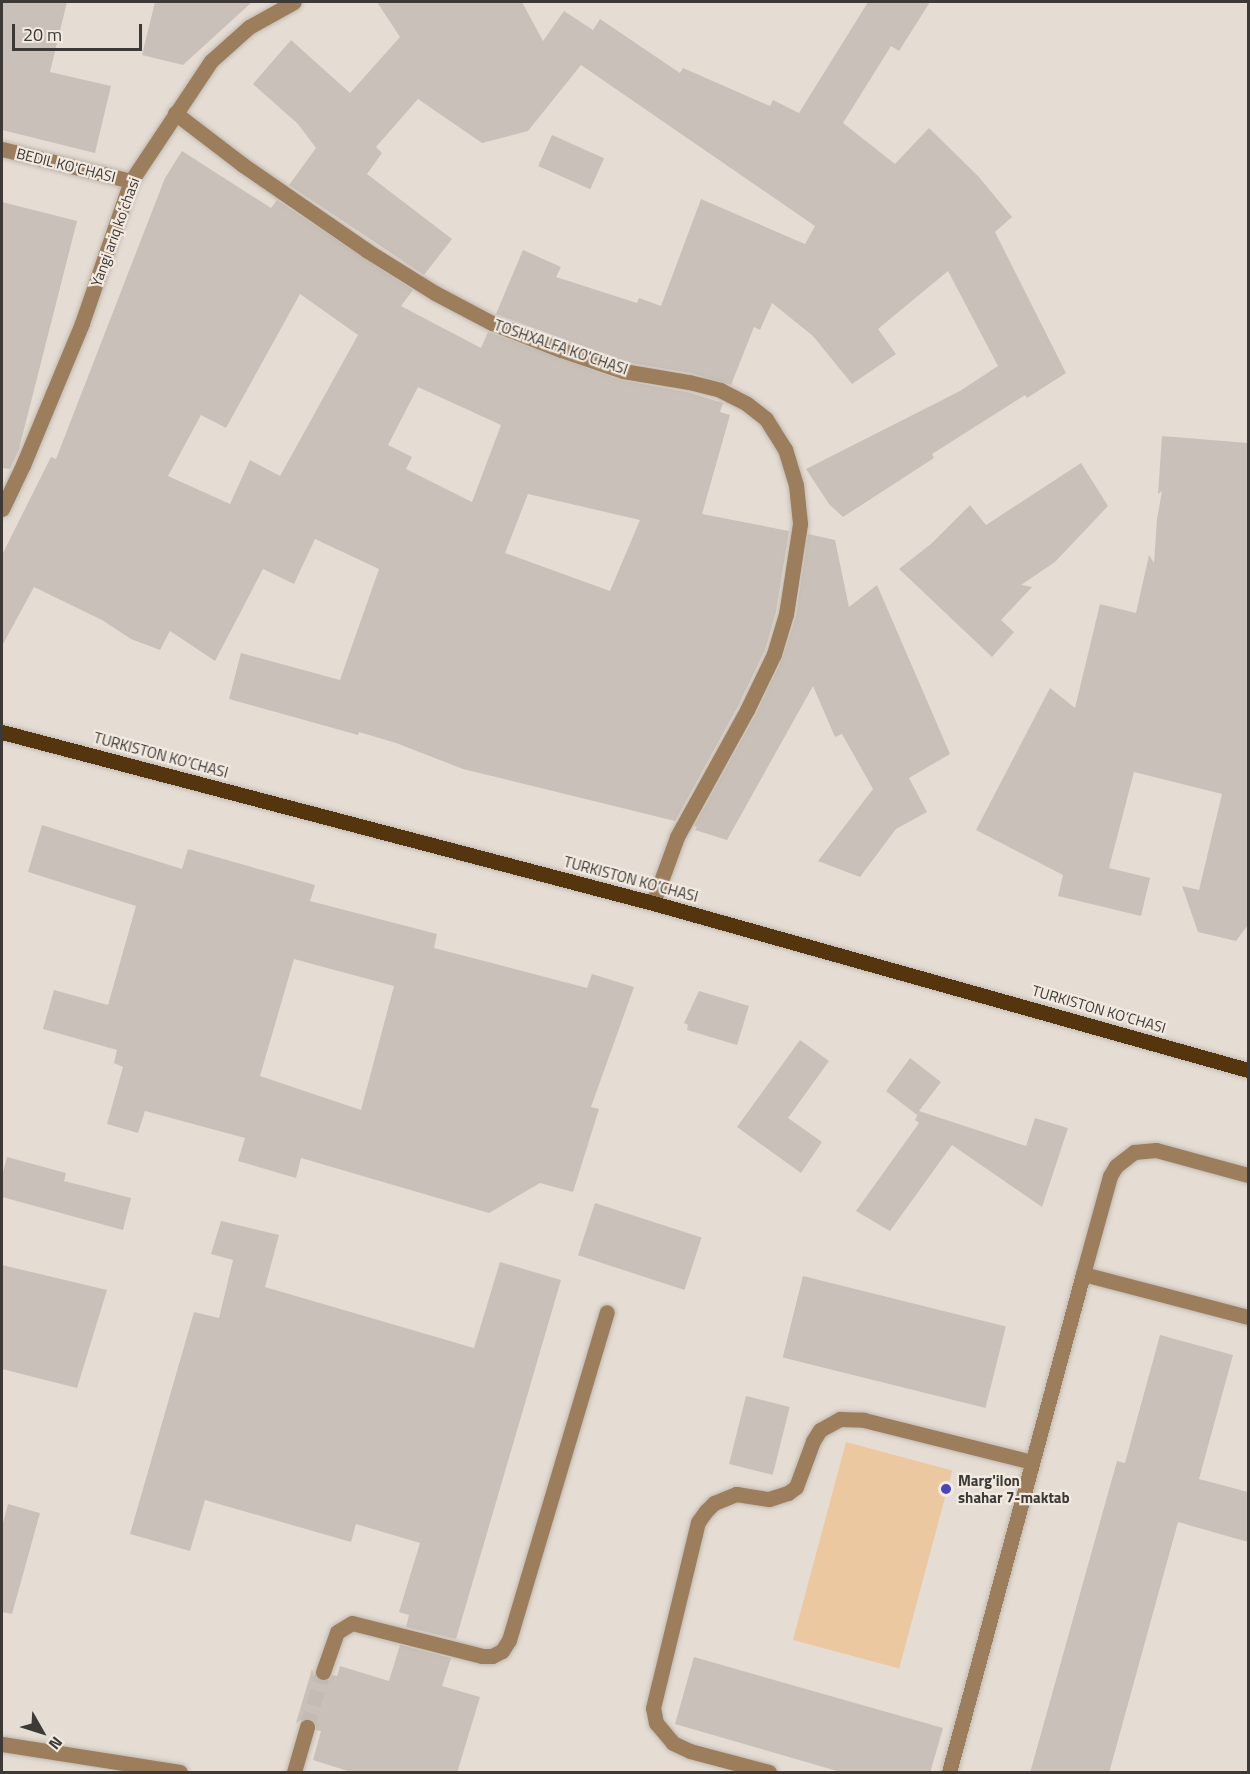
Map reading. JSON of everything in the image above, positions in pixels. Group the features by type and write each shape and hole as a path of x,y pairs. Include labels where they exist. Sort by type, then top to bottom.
{"main road":[{"name":"TURKISTON KO’CHASI","path":"2,732 653,903 1248,1070"}],"street":[{"name":"Yangi ariq koʻchasi","path":"2,509 23,465 82,322 131,181 211,61 249,27 294,2"},
{"name":"TOSHXALFA KO'CHASI","path":"175,113 243,165 366,250 435,293 492,323 623,371 720,390 747,404 766,419 785,449 796,486 800,524 786,614 774,654 747,710 677,837 653,903"},
{"name":"BEDIL KO'CHASI","path":"2,149 131,181"},
{"path":"949,1773 1110,1176 1116,1166 1134,1152 1156,1150 1248,1175"},
{"path":"1083,1274 1248,1317"},
{"path":"323,1672 337,1632 352,1623 482,1656 492,1656 502,1652 509,1640 607,1312"},
{"path":"769,1773 673,1743 656,1723 653,1708 698,1522 706,1511 714,1503 736,1494 769,1499 788,1493 796,1486 813,1441 820,1430 840,1419 864,1420 1032,1462"},
{"path":"294,1773 307,1727"},
{"path":"2,1744 180,1773"}],"shaded area":[{"path":"846,1442 952,1470 899,1668 793,1640"}],"building":[{"path":"2,2 67,2 50,72 111,86 95,153 2,130"},
{"path":"155,2 252,2 183,65 142,55"},
{"path":"377,2 522,2 543,41 564,11 593,30 600,19 680,73 683,68 770,106 773,100 799,113 868,2 930,2 899,51 891,46 843,123 895,164 929,128 978,176 1012,217 995,232 1066,373 1027,398 1025,395 932,454 934,458 843,517 829,504 806,469 960,391 998,366 948,271 878,329 896,354 852,384 813,336 772,303 760,330 754,327 731,385 691,373 625,362 496,314 523,250 561,267 556,277 637,303 639,298 661,306 701,199 805,244 815,226 581,65 528,131 482,143 418,99 376,147 382,153 367,174 452,239 424,275 289,185 316,148 298,124 253,84 291,40 350,93 400,37"},
{"path":"552,135 604,158 590,189 538,166"},
{"path":"182,151 271,208 277,200 413,290 401,306 481,348 488,332 620,380 687,392 723,403 720,412 730,415 702,514 789,531 776,612 765,650 738,706 675,821 463,769 396,743 359,732 358,735 229,699 241,653 340,680 379,569 315,539 294,584 263,569 215,661 170,631 160,650 131,639 102,620 34,587 2,646 2,555 51,457 56,459 165,178","holes":["300,294 358,335 280,476 250,460 230,504 168,476 201,415 226,428","418,387 501,425 472,502 406,469 412,457 388,445","528,494 640,520 610,591 505,553"]},
{"path":"2,202 77,221 19,449 10,469 2,468"},
{"path":"1162,436 1248,443 1248,925 1236,941 1198,932 1182,886 1199,890 1222,794 1134,772 1109,868 1150,878 1141,916 1058,896 1063,875 976,830 1050,688 1075,708 1100,604 1136,613 1149,555 1154,563 1157,519 1162,491 1158,494"},
{"path":"1081,463 1108,506 1055,562 1021,585 1032,587 1001,620 1014,632 992,657 899,569 931,544 970,505 986,525"},
{"path":"808,534 835,540 849,607 877,585 950,754 909,778 927,812 896,829 860,877 818,861 873,789 842,734 835,737 813,686 727,840 695,830 697,827 694,826 756,714 783,657 796,616"},
{"path":"42,825 182,869 188,849 315,885 310,901 437,934 434,948 587,988 592,974 634,987 591,1107 599,1109 573,1192 540,1183 489,1213 301,1158 296,1178 238,1161 245,1138 145,1111 138,1133 107,1124 123,1067 114,1063 117,1050 43,1029 54,990 108,1005 136,906 28,872","holes":["294,959 394,986 361,1110 260,1076"]},
{"path":"699,991 749,1006 737,1045 687,1030 688,1025 684,1023"},
{"path":"800,1040 829,1061 788,1118 822,1142 801,1173 737,1127"},
{"path":"910,1058 941,1082 919,1111 1026,1146 1035,1118 1068,1128 1042,1207 952,1145 890,1231 856,1211 919,1123 915,1120 919,1112 917,1115 886,1091"},
{"path":"7,1157 66,1173 64,1181 131,1198 123,1230 2,1197 2,1176"},
{"path":"595,1203 702,1238 685,1290 578,1255"},
{"path":"221,1221 279,1235 265,1287 474,1348 500,1262 561,1280 456,1639 406,1627 409,1615 399,1612 420,1543 356,1524 351,1542 205,1500 190,1551 130,1534 194,1312 219,1318 233,1260 211,1254"},
{"path":"2,1265 107,1290 77,1388 2,1369"},
{"path":"803,1276 1006,1327 985,1408 783,1358"},
{"path":"1160,1335 1233,1355 1199,1479 1248,1492 1248,1542 1178,1522 1109,1773 1030,1773 1117,1461 1125,1463"},
{"path":"746,1396 790,1407 773,1475 729,1464"},
{"path":"8,1504 40,1513 12,1614 2,1612 2,1527"},
{"path":"400,1645 451,1658 442,1686 480,1697 457,1773 354,1773 313,1760 321,1731 316,1730 316,1724 310,1718 304,1718 296,1723 312,1669 315,1678 320,1681 329,1680 332,1675 337,1676 340,1666 389,1681"},
{"path":"694,1657 943,1728 930,1773 844,1773 675,1724"}],"tunnel":[{"path":"307,1727 323,1672"}],"place":[{"name":"Marg'ilon shahar 7-maktab","path":"946,1489"}]}
